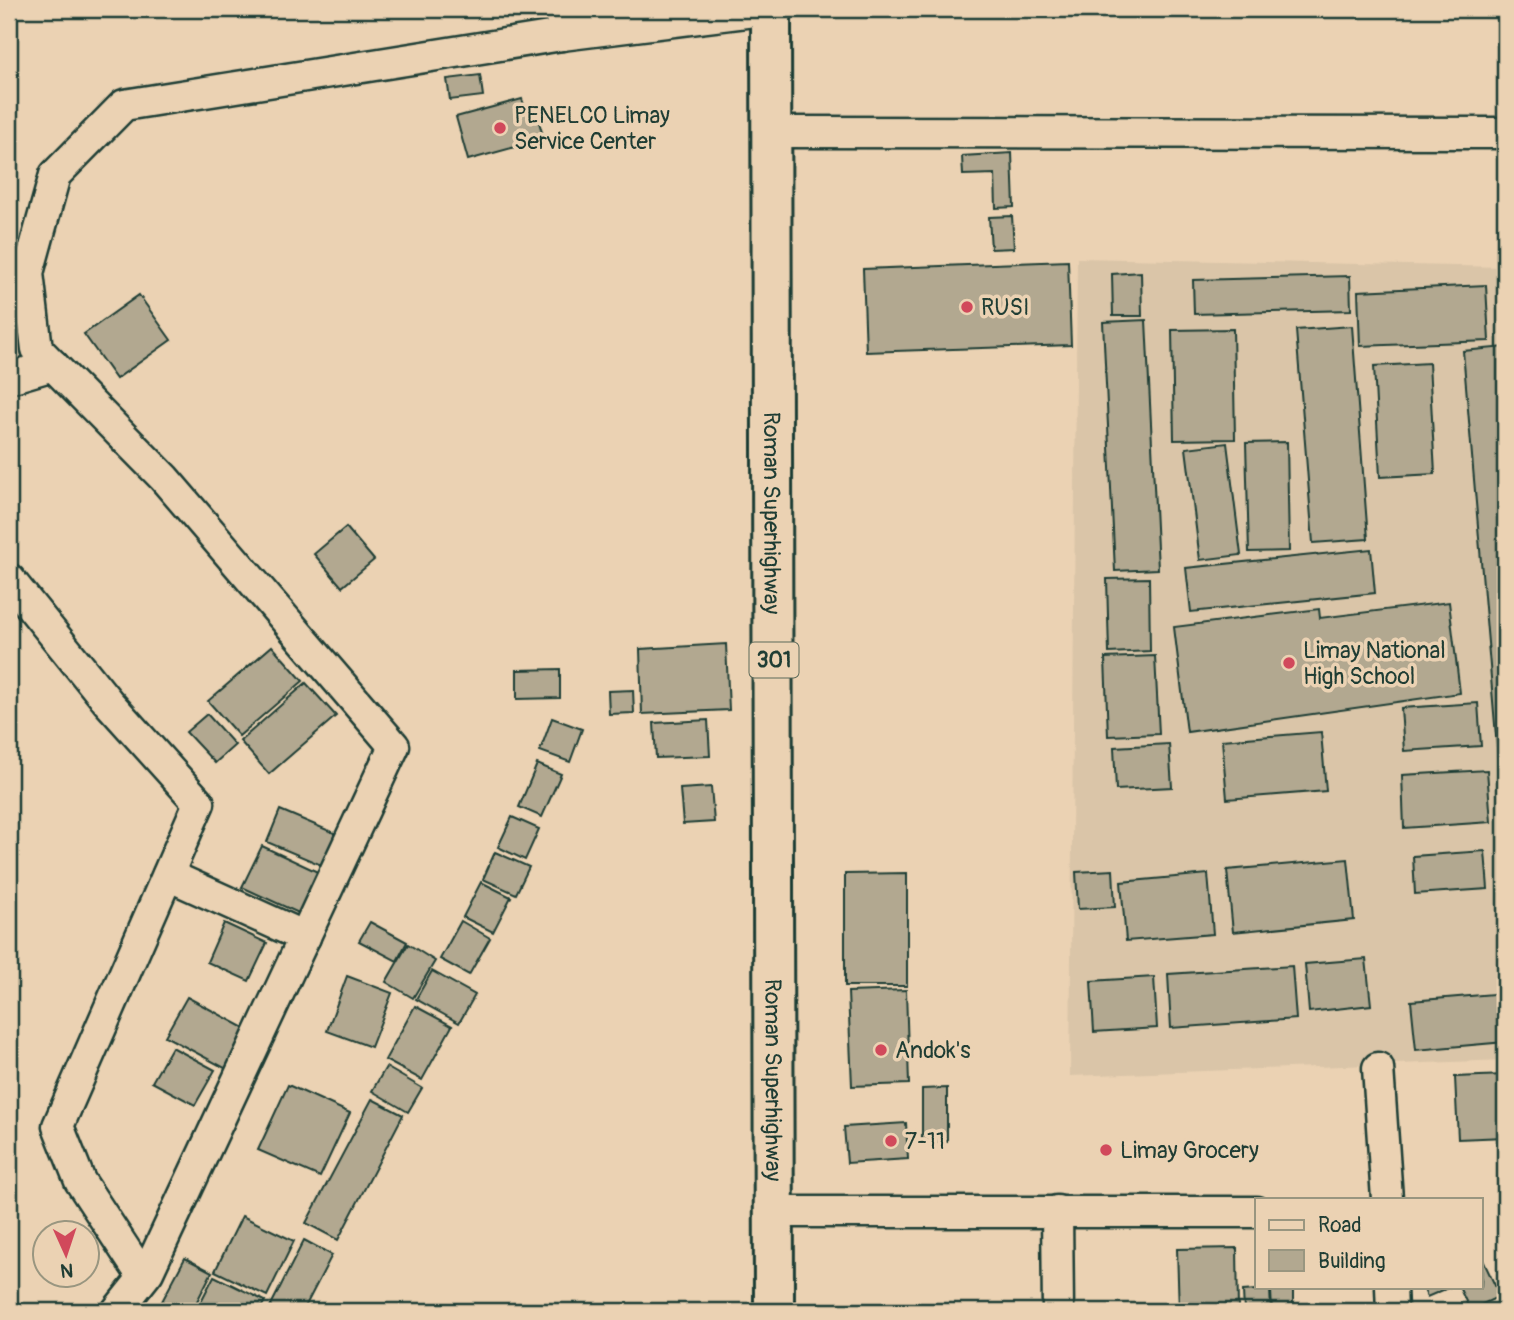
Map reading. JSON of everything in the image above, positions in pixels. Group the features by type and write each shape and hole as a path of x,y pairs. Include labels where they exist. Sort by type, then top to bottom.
{"main road":[{"name":"Roman Superhighway","path":"771,9 774,1311"}],"street":[{"path":"117,1311 144,1277 394,746 163,478 37,349 28,273 55,176 124,105 561,22 771,9"},
{"path":"772,132 1505,134"},
{"path":"9,378 53,365"},
{"path":"9,579 108,702 199,803 58,1126 80,1181 144,1277"},
{"path":"167,875 305,937"},
{"path":"1378,1068 1387,1198"},
{"path":"1057,1211 1058,1311"},
{"path":"773,1212 1255,1212"},
{"path":"1391,1288 1392,1311"}],"shaded area":[{"name":"Limay National High School","path":"1077,258 1505,267 1505,1060 1070,1076"}],"building":[{"path":"480,75 483,96 450,100 447,79"},
{"name":"PENELCO Limay Service Center","path":"522,99 525,108 534,105 544,139 468,160 456,117"},
{"path":"1012,153 1014,207 996,208 995,174 963,175 962,156"},
{"path":"1012,216 1014,248 991,249 989,217"},
{"name":"RUSI","path":"1068,261 1071,345 866,352 863,269"},
{"path":"1141,272 1142,316 1113,316 1112,274"},
{"path":"1350,276 1351,310 1194,314 1193,280"},
{"path":"1486,285 1489,341 1360,346 1358,291"},
{"path":"139,295 171,340 116,379 84,334"},
{"path":"1146,320 1158,569 1115,571 1103,322"},
{"path":"1352,326 1368,539 1313,543 1296,330"},
{"path":"1233,329 1235,439 1174,440 1172,330"},
{"path":"1505,347 1505,770 1499,771 1463,351"},
{"path":"1429,363 1435,474 1380,477 1374,366"},
{"path":"1287,442 1289,551 1249,552 1246,443"},
{"path":"1227,443 1241,555 1200,560 1186,448"},
{"path":"346,527 374,560 342,587 314,554"},
{"path":"1371,549 1375,593 1191,612 1186,568"},
{"path":"1149,578 1150,651 1109,653 1107,579"},
{"path":"1449,602 1460,693 1187,732 1174,627 1319,609 1320,618"},
{"path":"726,644 729,710 642,714 640,649"},
{"path":"272,646 303,681 239,736 208,701"},
{"path":"1155,656 1159,734 1108,736 1105,658"},
{"path":"560,669 560,698 517,699 517,670"},
{"path":"306,683 336,716 269,774 240,741"},
{"path":"633,690 634,713 609,714 608,691"},
{"path":"1478,703 1481,746 1404,751 1401,708"},
{"path":"207,714 235,745 215,763 186,732"},
{"path":"552,718 582,729 570,762 540,751"},
{"path":"708,720 710,756 656,758 654,723"},
{"path":"1321,732 1326,791 1227,799 1222,740"},
{"path":"1169,744 1172,787 1116,790 1114,747"},
{"path":"537,764 561,774 542,817 519,807"},
{"path":"1487,770 1491,822 1404,828 1402,775"},
{"path":"711,787 714,822 683,824 680,789"},
{"path":"280,810 339,835 326,867 267,842"},
{"path":"512,817 539,829 525,860 498,847"},
{"path":"262,846 322,874 303,915 242,887"},
{"path":"1485,851 1488,889 1415,894 1413,856"},
{"path":"495,852 529,867 516,894 483,879"},
{"path":"1348,859 1354,920 1233,932 1227,870"},
{"path":"1113,870 1115,907 1078,909 1076,872"},
{"path":"907,873 907,986 845,986 845,874"},
{"path":"1208,874 1213,934 1126,941 1121,882"},
{"path":"481,882 511,897 493,932 463,917"},
{"path":"461,921 490,938 469,975 440,959"},
{"path":"370,922 407,942 397,961 359,941"},
{"path":"224,923 267,943 249,981 207,962"},
{"path":"408,944 435,961 413,998 386,982"},
{"path":"1366,959 1371,1005 1309,1012 1305,964"},
{"path":"1292,966 1296,1019 1171,1028 1168,974"},
{"path":"432,971 475,995 459,1023 416,999"},
{"path":"347,976 392,993 371,1047 327,1031"},
{"path":"1154,977 1157,1028 1094,1032 1091,981"},
{"path":"906,990 909,1084 852,1086 848,992"},
{"path":"1505,993 1505,1042 1416,1050 1411,1001"},
{"path":"187,997 254,1033 232,1072 165,1036"},
{"path":"415,1006 452,1026 422,1080 385,1060"},
{"path":"172,1047 215,1070 195,1105 152,1082"},
{"path":"386,1067 422,1088 408,1112 372,1091"},
{"path":"1505,1075 1505,1137 1458,1139 1455,1077"},
{"path":"288,1085 350,1113 320,1177 258,1150"},
{"path":"947,1088 947,1142 922,1142 922,1089"},
{"path":"372,1099 403,1115 338,1240 306,1223"},
{"path":"906,1123 908,1159 847,1163 844,1127"},
{"path":"242,1216 294,1241 267,1296 215,1271"},
{"path":"304,1240 332,1255 303,1311 268,1311"},
{"path":"1237,1248 1238,1311 1179,1311 1177,1249"},
{"path":"185,1258 212,1272 192,1311 173,1311 160,1305"},
{"path":"1482,1258 1500,1296 1470,1310 1459,1288 1482,1288"},
{"path":"214,1276 265,1301 259,1311 196,1311"},
{"path":"1423,1288 1448,1288 1427,1297"},
{"path":"1270,1289 1271,1311 1244,1311 1243,1291"},
{"path":"1271,1291 1293,1291 1293,1311 1272,1311"}],"place":[{"name":"PENELCO Limay Service Center","path":"500,128"},
{"name":"RUSI","path":"967,307"},
{"name":"Limay National High School","path":"1289,663"},
{"name":"Andok's","path":"881,1050"},
{"name":"7-11","path":"891,1141"},
{"name":"Limay Grocery","path":"1106,1150"}]}
